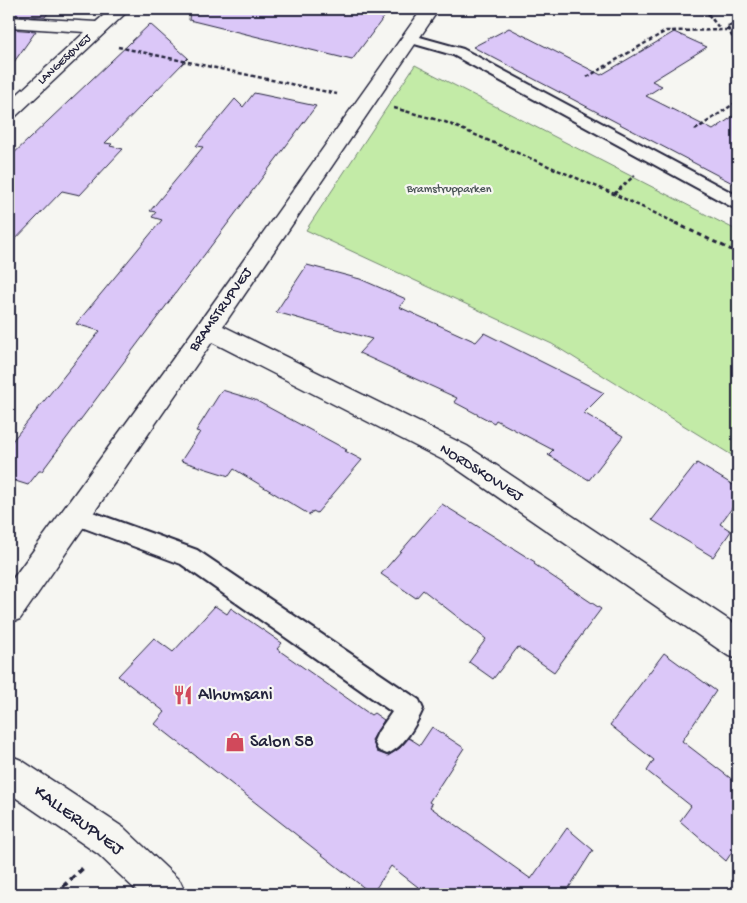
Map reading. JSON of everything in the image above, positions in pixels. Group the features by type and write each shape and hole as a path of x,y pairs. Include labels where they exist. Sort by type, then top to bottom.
{"street":[{"name":"LANGESØVEJ","path":"9,112 121,9"},
{"name":"BRAMSTRUPVEJ","path":"9,609 208,329 408,38 430,9"},
{"path":"9,22 93,34"},
{"name":"NORDSKOVVEJ","path":"208,329 457,454 738,644"},
{"name":"KALLERUPVEJ","path":"9,772 111,841 167,894"}],"lane":[{"path":"408,38 458,52 738,203"},
{"path":"76,515 189,557 410,709 387,741"}],"path":[{"path":"704,9 720,30"},
{"path":"738,25 727,26 738,48"},
{"path":"586,77 666,31 728,30"},
{"path":"93,34 367,100 445,122 614,194 738,253"},
{"path":"695,130 738,101"}],"green space":[{"name":"Bramstrupparken","path":"415,65 738,231 738,459 552,344 306,230"}],"building":[{"path":"9,9 51,9 45,17 9,15"},
{"path":"190,9 390,9 352,60 189,20"},
{"path":"150,24 188,58 105,143 123,149 80,195 62,191 9,246 9,158"},
{"path":"509,28 601,75 674,32 707,47 652,81 662,86 646,96 713,130 738,113 738,186 473,47"},
{"path":"9,29 36,31 9,69"},
{"path":"254,93 316,106 42,471 39,471 28,485 9,479 9,445 100,331 76,324 162,220 152,217 156,212 150,211 203,147 196,146 235,99 243,107"},
{"path":"307,265 360,279 406,299 399,307 476,342 484,333 604,393 584,413 623,436 589,480 548,455 553,450 496,420 494,423 454,402 457,398 359,353 372,339 276,312"},
{"path":"222,390 255,400 362,460 317,513 313,511 310,515 234,469 229,476 181,461 200,432 196,431"},
{"path":"697,463 738,488 738,500 720,524 731,531 713,557 652,520"},
{"path":"442,504 535,562 534,564 601,609 554,672 518,647 493,679 469,662 486,639 423,590 416,598 381,574"},
{"path":"215,606 227,614 231,608 282,643 277,649 371,715 374,713 384,720 372,740 377,752 388,756 400,748 409,738 420,745 432,727 464,748 429,802 432,804 430,807 531,879 567,828 593,850 565,894 427,894 391,866 372,894 155,724 165,712 118,676 154,638 173,652"},
{"path":"664,653 716,691 682,741 738,784 738,843 726,861 680,821 691,806 647,771 654,760 610,725"}],"place":[{"name":"Alhumsani","path":"183,695"},
{"name":"Salon 58","path":"235,742"}]}
